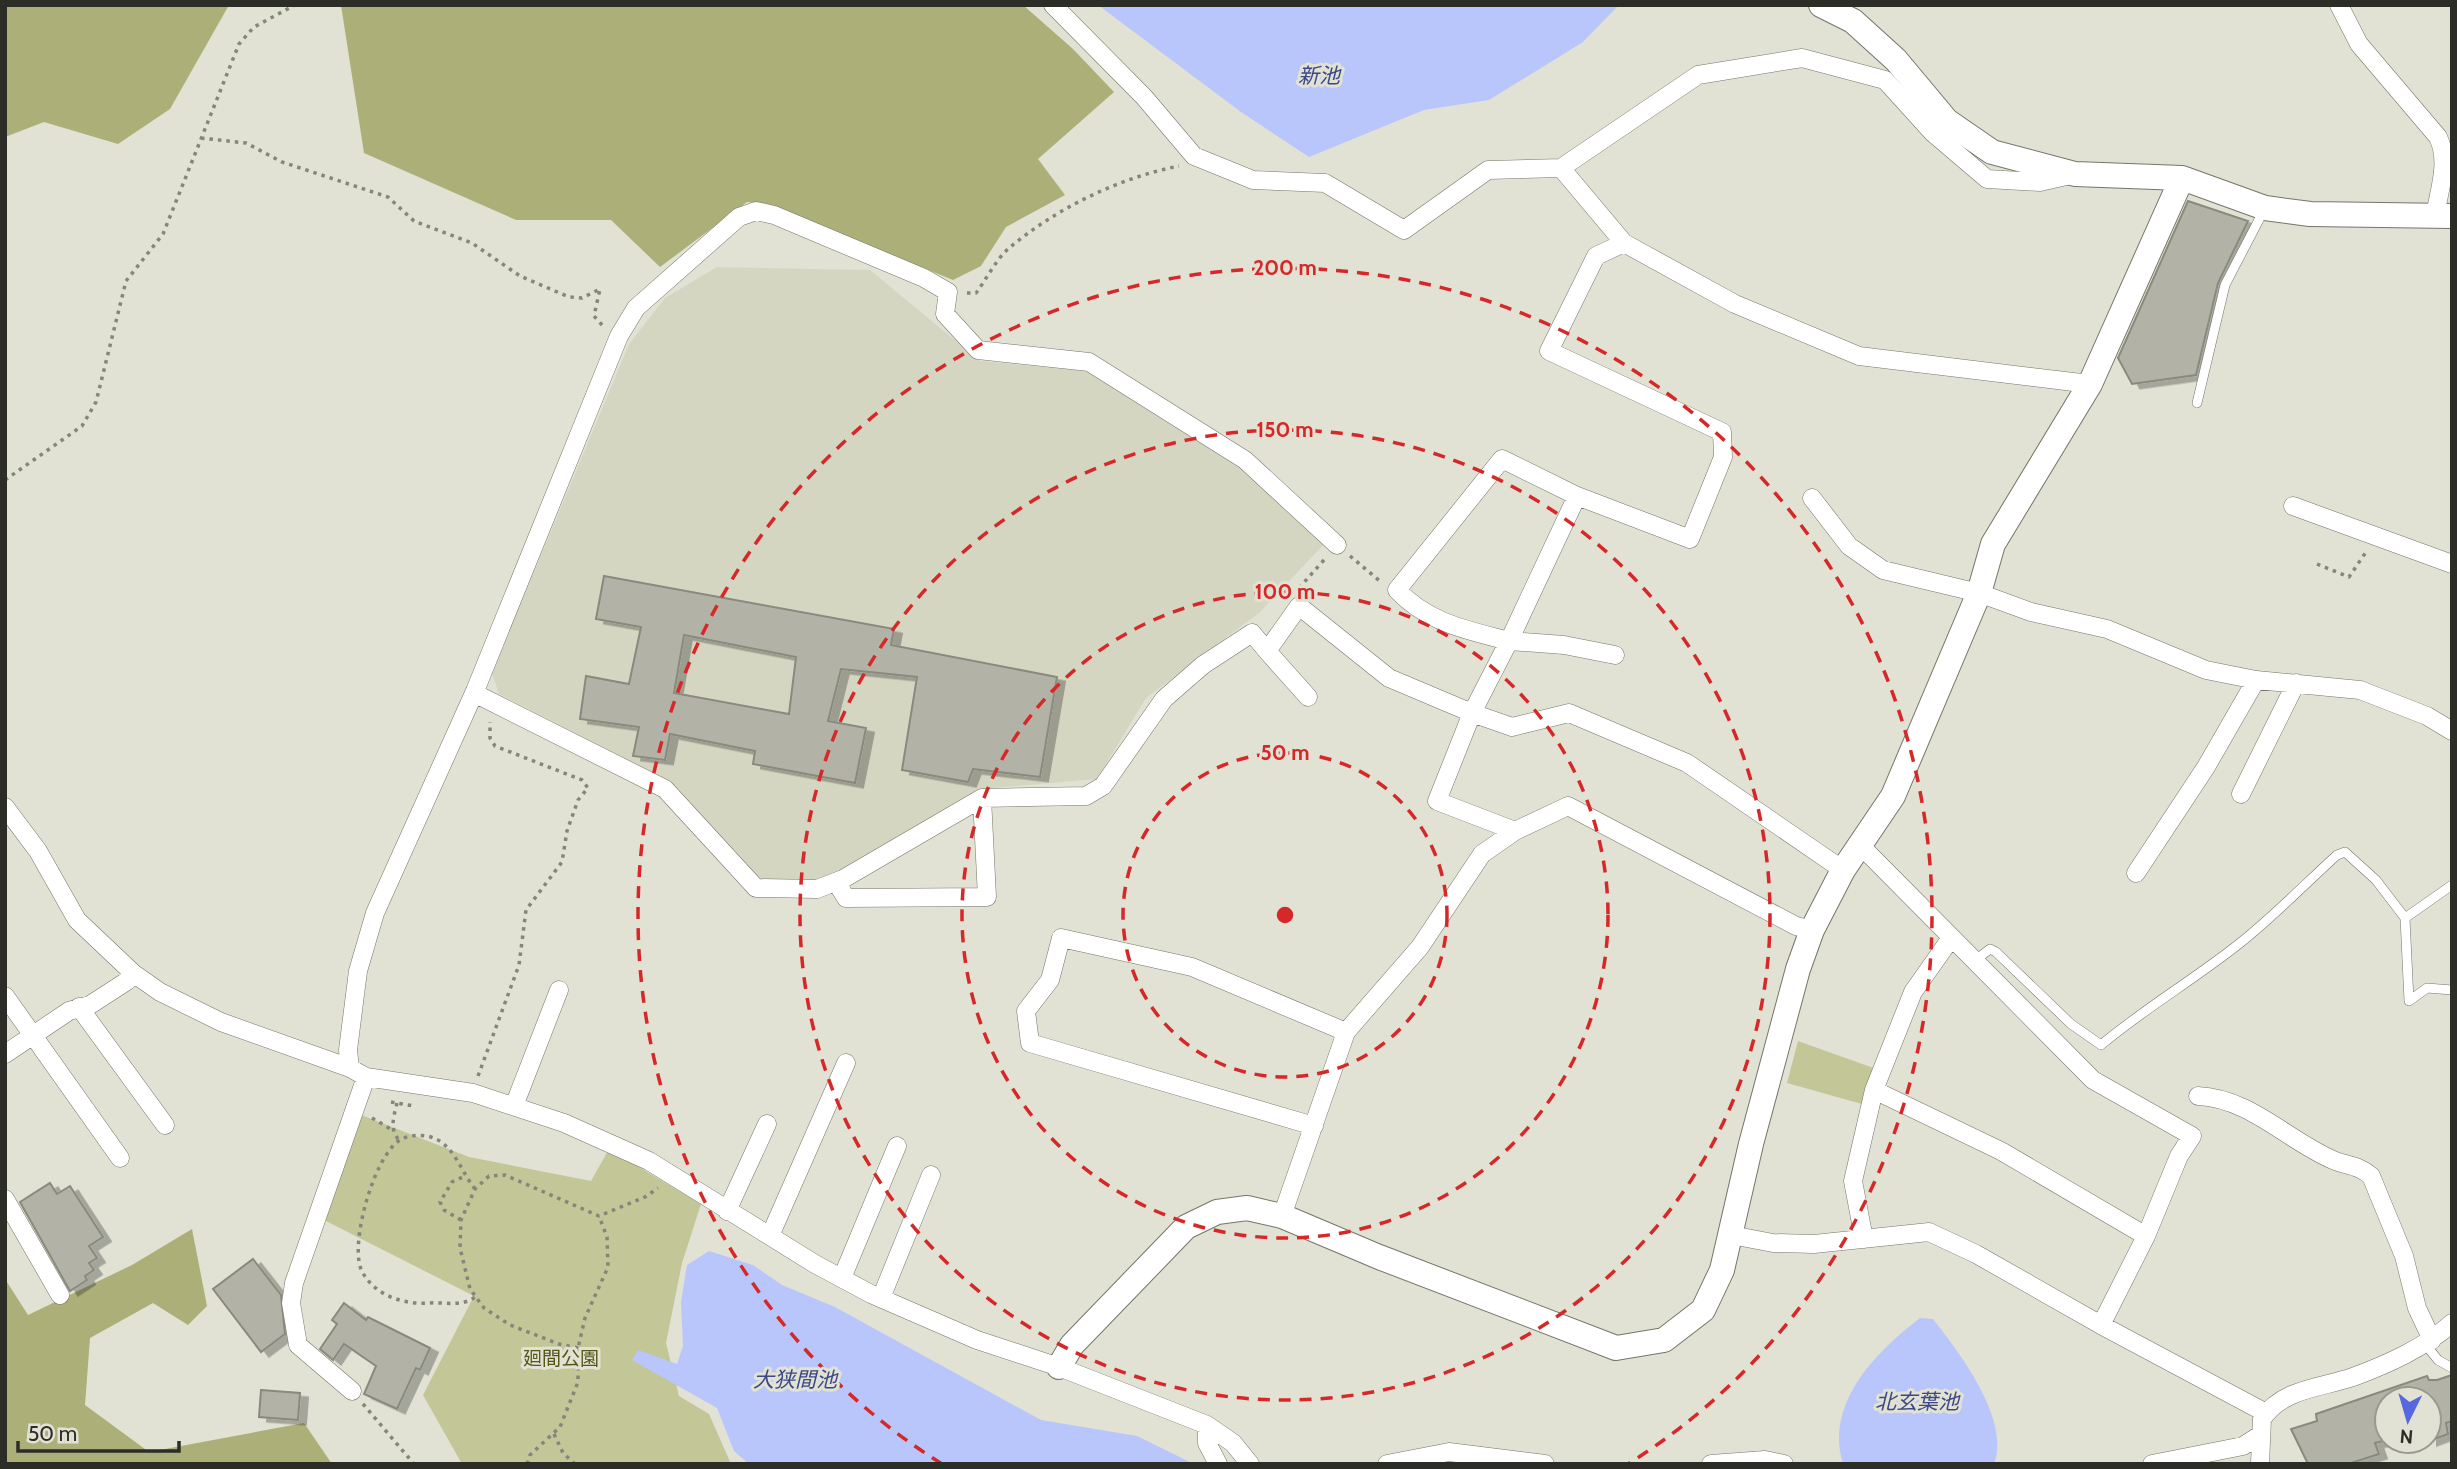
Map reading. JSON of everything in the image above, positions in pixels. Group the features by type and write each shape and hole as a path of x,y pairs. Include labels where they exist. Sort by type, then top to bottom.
{"street":[{"path":"1053,5 1144,97 1194,156 1203,162 1253,180 1325,183 1404,230 1488,170 1561,168 1698,75 1802,58 1885,80 1933,133 1987,179 2040,181 2075,174"},
{"path":"1821,5 1853,22 1896,60 1947,121 1992,152 2075,174 2182,178 2265,208 2309,214 2443,216 2443,147 2438,137 2359,44 2346,9"},
{"path":"1561,168 1624,243 1735,304 1859,356 2090,384"},
{"path":"1059,1367 1072,1345 1186,1227 1217,1212 1247,1208 1282,1216 1378,1257 1616,1348 1664,1340 1703,1310 1722,1270 1755,1130 1798,969 1812,930 1843,870 1893,796 1979,593 1993,544 2090,384 2182,178"},
{"path":"350,1068 348,1050 358,971 375,913 474,693 618,336 636,308 739,216 756,211 774,215 875,257 948,292 945,314 978,350 1089,362 1245,460 1337,545"},
{"path":"1615,656 1564,645 1509,641 1446,625 1413,607 1397,590 1502,459 1577,496 1690,539 1723,457 1722,432 1549,351 1596,256 1624,243"},
{"path":"1515,831 1437,801 1472,713 1577,496"},
{"path":"1812,498 1849,546 1883,570 1979,593 2031,612 2107,629 2206,670 2256,680 2360,691 2427,716 2452,731"},
{"path":"2293,506 2452,564"},
{"path":"1267,651 1299,606 1389,678 1472,713 1512,727 1569,713 1687,763 1843,870"},
{"path":"474,693 665,789 756,888 817,889 836,882 982,797 1086,796 1103,786 1164,699 1203,665 1252,633 1308,697"},
{"path":"2136,873 2206,767 2256,680"},
{"path":"2241,794 2296,683"},
{"path":"836,882 846,898 987,897 982,797"},
{"path":"1282,1216 1346,1032 1420,947 1482,853 1515,831 1567,806 1796,926 1812,930"},
{"path":"5,807 38,851 78,920 133,972 160,992 221,1022 366,1076 473,1093 564,1123 649,1161 726,1211 881,1298 977,1340 1059,1367 1207,1424 1233,1443 1250,1464"},
{"path":"1861,846 2093,1080 2192,1136 2179,1156 2146,1236 2101,1325"},
{"path":"1314,1126 1030,1043 1026,1012 1050,980 1061,938 1192,967 1346,1032"},
{"path":"1864,1239 1853,1181 1874,1090 1913,992 1951,938"},
{"path":"5,1054 69,1011 90,1005 127,981 133,972"},
{"path":"514,1106 559,990"},
{"path":"5,996 120,1158"},
{"path":"79,1007 165,1125"},
{"path":"770,1236 846,1063"},
{"path":"352,1391 298,1345 291,1303 294,1283 366,1076"},
{"path":"1874,1090 2001,1151 2146,1236"},
{"path":"2198,1096 2221,1097 2334,1160 2362,1168 2371,1176 2404,1256 2429,1342"},
{"path":"726,1211 767,1124"},
{"path":"842,1278 897,1146"},
{"path":"881,1298 931,1175"},
{"path":"5,1199 60,1295"},
{"path":"1731,1235 1773,1243 1814,1244 1929,1232 1976,1254 2101,1325 2266,1413"},
{"path":"2260,1464 2260,1435 2266,1413 2281,1399 2353,1377 2429,1342 2452,1323"},
{"path":"1207,1424 1207,1443 1218,1464"},
{"path":"2152,1464 2243,1446 2260,1435"},
{"path":"1387,1464 1448,1452 1545,1464"},
{"path":"1711,1464 1765,1460 1784,1464"}],"lane":[{"path":"2197,403 2225,285 2265,208"},
{"path":"1974,961 1990,950 1996,952 2071,1024 2101,1045 2131,1020 2161,1003 2242,941 2337,855 2345,852 2376,880 2405,918 2409,1000 2427,988 2452,990"},
{"path":"2405,918 2452,885"},
{"path":"2429,1342 2438,1360 2452,1368"}],"path":[{"path":"5,480 82,426 90,415 102,382 126,281 163,234 239,44 254,27 295,5"},
{"path":"201,138 246,143 282,162 388,197 414,221 472,243 513,272 569,297 582,298 600,289 594,316 618,336"},
{"path":"948,292 976,293 1006,251 1074,203 1166,169 1203,162"},
{"path":"2317,564 2350,577 2377,535"},
{"path":"1296,591 1337,545 1381,583"},
{"path":"473,1093 519,965 526,910 562,862 567,831 578,800 588,788 582,779 495,746 490,738 489,725 493,703"},
{"path":"398,1140 394,1131 400,1093"},
{"path":"387,1100 415,1106"},
{"path":"369,1114 378,1124 394,1131"},
{"path":"475,1189 456,1157 438,1139 422,1134 398,1140 384,1161 366,1202 359,1250 361,1269 382,1292 405,1302 463,1304 475,1297"},
{"path":"578,1348 525,1332 484,1308 475,1297 470,1289 460,1248 461,1220 475,1189 489,1176 505,1175 599,1216 645,1198 659,1187"},
{"path":"461,1220 444,1210 440,1202 452,1182 465,1176"},
{"path":"527,1464 530,1455 560,1427 578,1382 578,1348 585,1318 608,1267 607,1237 599,1216"},
{"path":"352,1391 414,1464"},
{"path":"554,1434 564,1452 576,1464"}],"shaded area":[{"path":"717,267 870,270 980,361 1086,371 1186,434 1227,454 1326,542 1260,612 1146,698 1097,779 982,789 820,882 759,880 670,781 499,694 492,673 629,344 665,298"}],"green space":[{"path":"5,5 229,5 170,109 118,144 44,122 5,137"},
{"path":"341,5 1023,5 1073,49 1114,92 1038,159 1065,195 1006,227 981,266 953,280 767,204 747,202 660,267 611,220 516,220 364,153"},
{"path":"1798,1041 1879,1070 1869,1106 1787,1083"},
{"name":"廻間公園","path":"351,1111 469,1157 591,1181 609,1149 701,1204 682,1263 666,1343 679,1396 709,1414 731,1464 462,1464 423,1395 474,1296 324,1220"},
{"path":"192,1229 207,1306 188,1325 153,1303 90,1338 85,1405 149,1452 304,1423 332,1464 5,1464 5,1279 28,1315 132,1265"}],"water":[{"name":"新池","path":"1098,5 1619,5 1583,42 1489,100 1424,110 1309,157 1241,112"},
{"name":"大狭間池","path":"709,1251 753,1265 782,1285 835,1307 1041,1420 1137,1436 1194,1464 749,1464 734,1451 717,1408 632,1360 638,1350 677,1364 683,1346 681,1302 687,1265"},
{"name":"北玄葉池","path":"1920,1318 1933,1319 1980,1387 1995,1427 1997,1446 1994,1464 1843,1464 1839,1442 1841,1420 1858,1380 1887,1346"}],"building":[{"path":"2188,201 2248,221 2218,283 2196,375 2132,384 2118,358"},
{"path":"604,576 894,629 891,645 1057,677 1040,777 973,769 968,782 902,770 917,677 841,669 828,721 866,728 855,783 753,764 755,751 670,734 665,760 633,756 639,727 580,719 586,676 629,684 641,627 596,619","holes":["684,635 796,657 789,714 674,693"]},
{"path":"50,1183 57,1194 70,1186 103,1237 89,1246 97,1258 89,1263 94,1270 85,1276 87,1280 70,1291 20,1202"},
{"path":"253,1259 281,1295 285,1334 261,1352 213,1289"},
{"path":"344,1303 366,1320 368,1317 430,1348 420,1370 416,1368 397,1409 364,1394 376,1366 344,1344 333,1360 320,1349 337,1324 332,1320"},
{"path":"2452,1375 2452,1421 2446,1423 2448,1434 2443,1436 2443,1385 2401,1385 2427,1376 2429,1380"},
{"path":"261,1390 300,1393 298,1420 259,1417"},
{"path":"2373,1394 2373,1455 2376,1455 2348,1464 2308,1464 2291,1429 2317,1421 2316,1414"}]}
